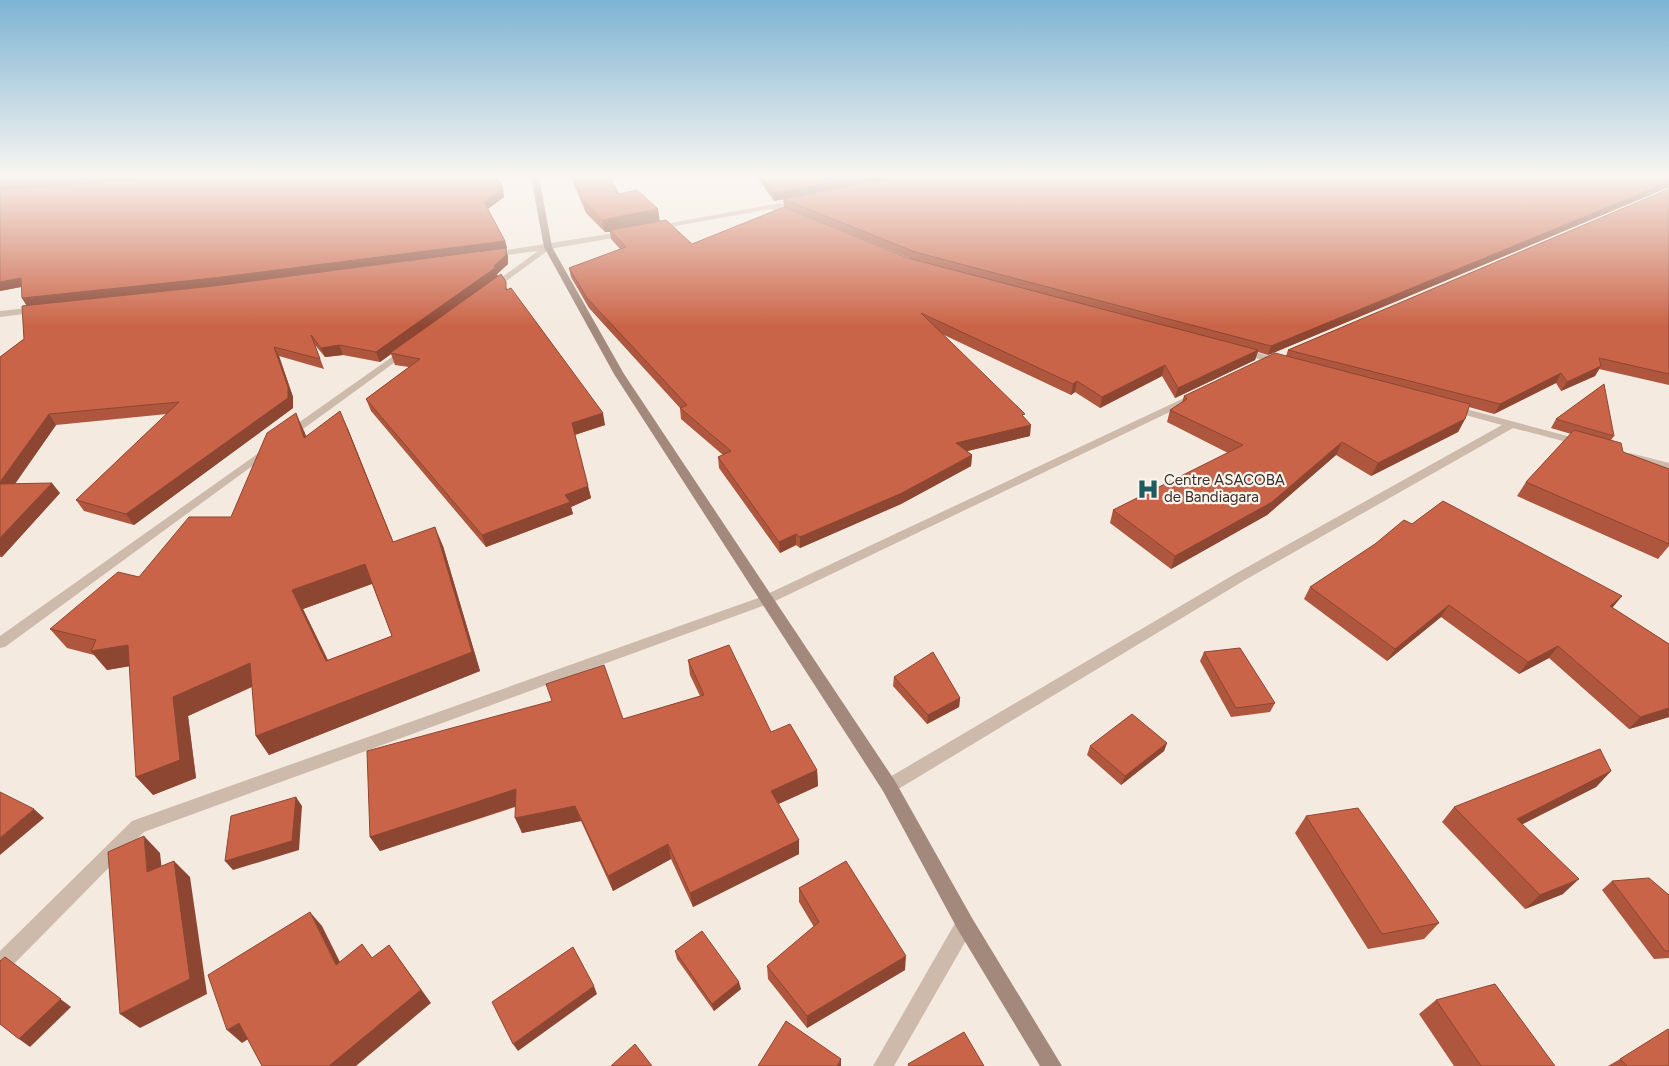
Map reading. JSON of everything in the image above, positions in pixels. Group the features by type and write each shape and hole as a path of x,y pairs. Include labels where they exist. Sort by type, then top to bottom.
{"main road":[{"path":"544,227 548,247 619,374 889,786 965,924 1052,1066"}],"street":[{"path":"645,230 662,227"},
{"path":"480,256 548,247 635,231"},
{"path":"483,294 548,247"},
{"path":"0,314 48,309"},
{"path":"0,643 419,340"},
{"path":"1234,349 1271,359 1290,358"},
{"path":"1253,368 1271,359"},
{"path":"0,964 138,826 766,600 1208,389"},
{"path":"1445,406 1595,447"},
{"path":"889,786 1240,577 1512,424"},
{"path":"1623,454 1669,467"},
{"path":"883,1066 965,924"}],"building":[{"path":"0,227 497,227 505,241 214,278 22,298 21,278 0,282"},
{"path":"628,227 673,227 692,244 735,227 832,227 908,258 1258,350 1178,388 1165,365 1102,397 1077,381 1073,384 921,313 1025,414 1022,415 1031,425 956,443 972,455 902,493 800,537 796,534 779,542 718,457 731,451 680,408 687,405 587,298 569,268 626,247 610,230"},
{"path":"852,227 1560,227 1271,346 915,252"},
{"path":"1580,227 1669,227 1669,374 1599,358 1601,366 1567,382 1561,373 1500,404 1288,350"},
{"path":"506,248 506,255 494,266 495,268 376,352 339,345 321,348 311,335 320,359 274,347 288,387 288,398 126,514 76,500 179,402 49,414 0,482 0,357 24,339 22,306 214,286"},
{"path":"501,274 506,282 506,290 511,288 603,413 572,423 588,486 565,495 570,502 482,535 366,399 420,359 390,353"},
{"path":"1275,353 1470,404 1465,419 1378,463 1342,442 1272,502 1175,556 1113,510 1243,445 1170,410 1187,399 1184,396"},
{"path":"1604,384 1614,436 1556,419"},
{"path":"340,411 393,542 435,527 472,652 256,736 250,663 173,697 180,760 136,777 128,645 91,651 96,640 50,629 118,572 139,577 189,517 231,517 267,433 296,413 304,438","holes":["365,564 392,636 326,661 292,590"]},
{"path":"1574,430 1621,443 1623,452 1669,469 1669,544 1526,482"},
{"path":"52,483 0,538 0,484"},
{"path":"1443,501 1622,596 1610,606 1669,644 1669,708 1640,717 1558,646 1528,662 1449,605 1395,649 1310,587 1375,544 1404,520 1412,524"},
{"path":"729,645 771,732 790,724 817,770 771,791 799,840 690,893 668,844 608,876 575,806 515,818 516,789 370,837 367,751 552,701 546,684 604,665 623,719 704,695 688,660"},
{"path":"1240,648 1275,703 1236,708 1204,652"},
{"path":"933,652 960,698 928,715 894,677"},
{"path":"1132,714 1167,743 1125,776 1090,746"},
{"path":"1600,749 1611,771 1517,819 1579,879 1540,895 1454,807"},
{"path":"0,792 34,809 0,838"},
{"path":"296,797 292,841 225,861 231,816"},
{"path":"1358,808 1439,923 1382,934 1306,816"},
{"path":"144,836 147,872 174,861 190,979 120,1014 108,852"},
{"path":"846,861 906,956 807,1016 767,966 819,922 799,888"},
{"path":"1649,878 1669,895 1669,951 1665,951 1612,881"},
{"path":"310,912 336,965 362,944 372,958 389,945 421,990 329,1066 262,1066 239,1023 227,1030 208,975"},
{"path":"702,931 739,982 712,1004 675,951"},
{"path":"573,947 594,986 513,1044 492,1002"},
{"path":"5,957 61,999 19,1039 0,1024 0,961"},
{"path":"1495,984 1555,1066 1481,1066 1436,1000"},
{"path":"786,1021 841,1059 837,1066 758,1066"},
{"path":"1668,1029 1669,1066 1627,1066 1620,1059"},
{"path":"964,1032 984,1066 909,1066 908,1064"},
{"path":"635,1044 652,1066 611,1066"}],"place":[{"name":"Centre ASACOBA de Bandiagara","path":"1148,489"}]}
